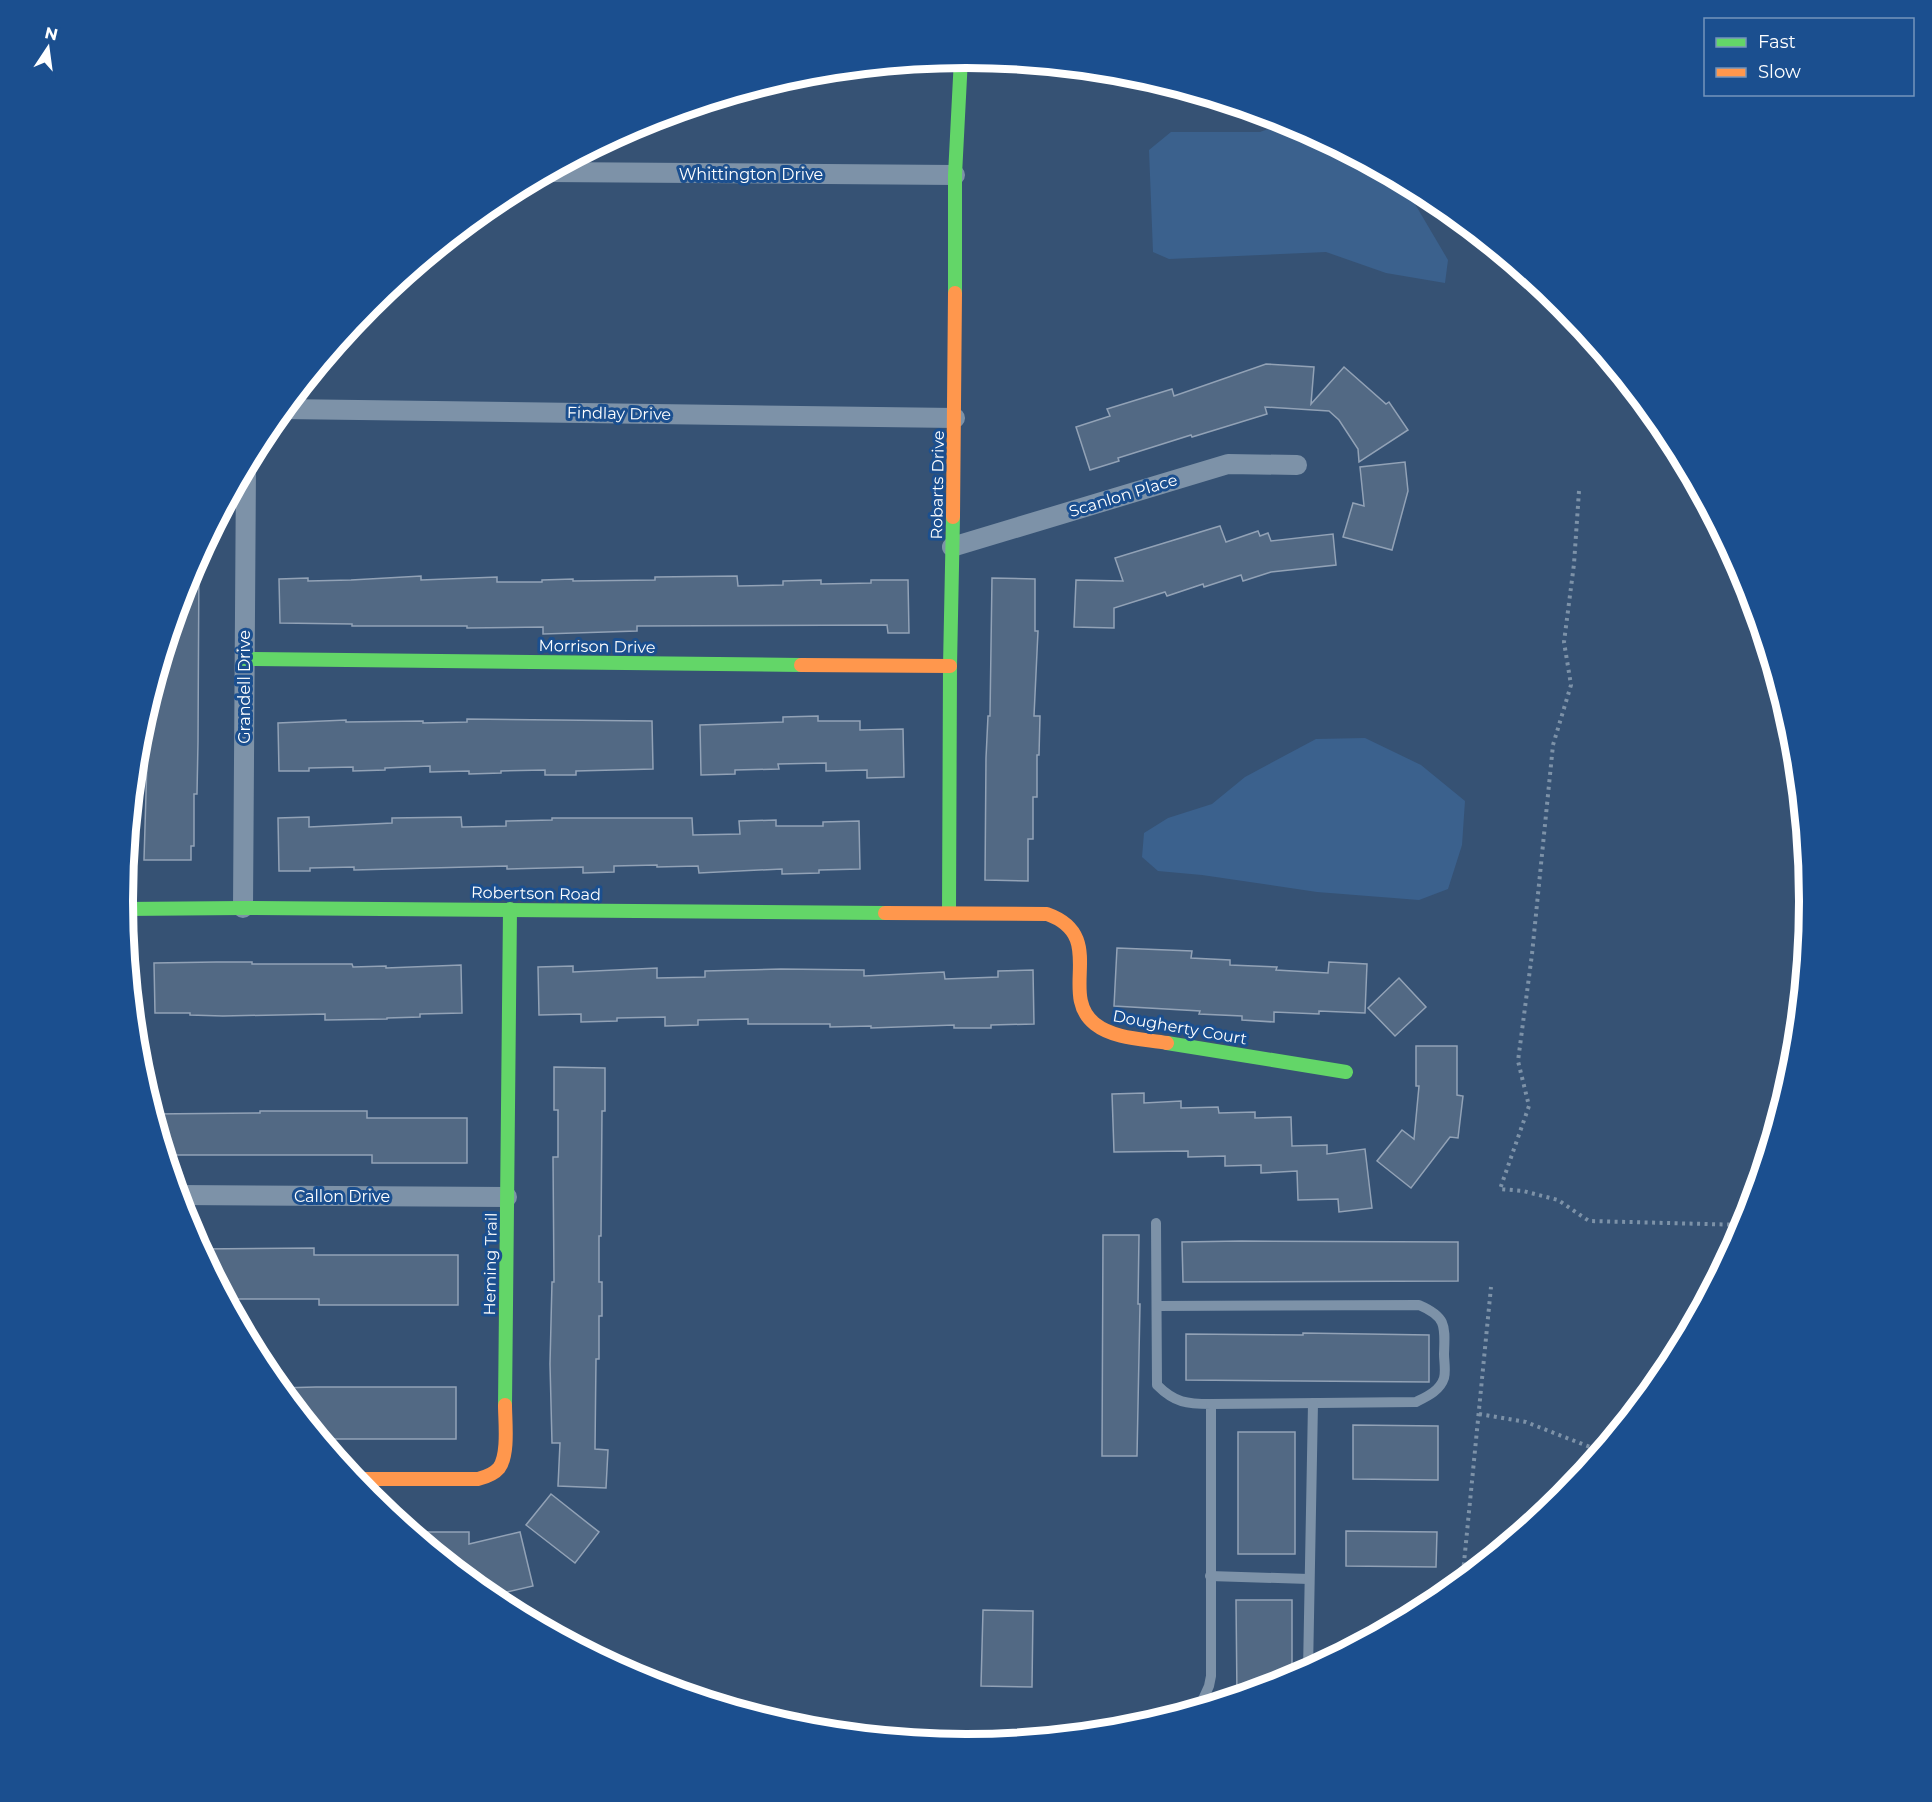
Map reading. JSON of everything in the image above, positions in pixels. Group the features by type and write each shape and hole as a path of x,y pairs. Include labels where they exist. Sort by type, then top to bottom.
{"street":[{"name":"Robarts Drive","path":"948,913 955,418 955,175 960,68"},
{"name":"Whittington Drive","path":"562,172 955,175"},
{"name":"Findlay Drive","path":"294,409 955,418"},
{"name":"Scanlon Place","path":"952,547 1228,464 1298,465"},
{"name":"Grandell Drive","path":"243,908 246,481"},
{"name":"Morrison Drive","path":"245,659 950,666"},
{"name":"Robertson Road","path":"132,909 510,909 948,913"},
{"name":"Heming Trail","path":"366,1479 478,1479 502,1467 510,909"},
{"name":"Dougherty Court","path":"948,913 1047,914 1062,921 1073,932 1080,945 1081,1003 1087,1018 1096,1027 1109,1033 1346,1072"},
{"name":"Callon Drive","path":"187,1195 507,1197"}],"lane":[{"path":"1156,1223 1156,1306 1157,1385 1169,1396 1189,1404 1416,1402 1429,1396 1444,1378 1442,1322 1435,1312 1419,1305 1156,1306"},
{"path":"1308,1661 1313,1403"},
{"path":"1203,1700 1211,1676 1211,1404"},
{"path":"1210,1576 1309,1579"}],"path":[{"path":"1579,491 1574,564 1564,642 1571,686 1553,745 1532,954 1518,1061 1529,1106 1500,1189 1523,1191 1558,1200 1589,1221 1734,1225"},
{"path":"1463,1569 1491,1287"},
{"path":"1479,1414 1526,1422 1595,1449"}],"water":[{"path":"1274,127 1285,131 1335,153 1410,196 1448,260 1445,283 1386,273 1326,252 1169,259 1153,252 1149,150 1171,132 1260,132"},
{"path":"1365,738 1421,765 1465,801 1462,845 1448,889 1419,900 1317,892 1158,871 1142,857 1144,833 1168,818 1212,804 1245,777 1316,739"}],"building":[{"path":"1266,364 1314,367 1311,404 1344,367 1386,404 1389,402 1408,430 1359,462 1358,449 1339,420 1329,411 1265,407 1267,414 1118,458 1119,461 1090,470 1076,427 1110,416 1107,409 1172,389 1174,396"},
{"path":"1405,462 1408,491 1392,550 1343,537 1353,503 1364,506 1360,467"},
{"path":"1220,526 1226,542 1258,531 1260,536 1268,533 1271,541 1333,534 1336,565 1271,572 1243,581 1241,575 1167,596 1165,592 1114,608 1114,628 1074,627 1076,580 1123,581 1115,558"},
{"path":"199,575 198,742 197,794 194,794 194,846 191,846 191,860 144,860 149,738 161,685 177,633"},
{"path":"421,576 421,580 497,577 497,582 542,582 542,580 573,579 573,581 655,580 655,577 737,576 738,586 783,585 783,581 821,580 821,584 908,580 909,633 888,633 887,625 637,626 637,631 543,634 543,627 467,628 467,626 352,626 352,624 280,623 279,579 308,578 308,581"},
{"path":"992,578 1035,579 1035,631 1038,631 1034,716 1040,716 1037,797 1033,797 1033,839 1028,839 1028,881 985,880 986,758 988,716 990,716"},
{"path":"818,716 818,721 860,721 860,730 903,729 904,777 867,778 867,770 826,771 826,763 778,764 779,769 735,770 735,774 701,775 700,725 783,722 783,717"},
{"path":"467,719 652,721 653,769 576,771 576,775 545,775 545,770 469,774 469,771 430,772 430,766 385,768 385,770 353,771 353,767 279,771 278,723 346,720 346,722 423,721 423,723 467,722"},
{"path":"309,817 309,827 392,823 392,818 461,817 462,827 506,826 506,821 552,820 552,818 692,818 693,835 740,834 739,821 776,820 776,826 823,826 823,822 859,821 860,869 782,874 782,869 699,873 698,866 657,867 657,865 614,866 614,872 583,873 583,867 507,869 507,866 354,870 354,867 279,871 278,818"},
{"path":"1117,948 1192,951 1191,958 1230,960 1230,965 1277,967 1276,970 1328,973 1329,962 1367,964 1365,1013 1274,1012 1274,1022 1242,1020 1242,1016 1199,1014 1200,1011 1114,1006"},
{"path":"252,962 252,964 352,964 353,967 386,966 386,968 461,965 462,1013 420,1014 420,1017 387,1019 325,1020 325,1014 223,1016 155,1013 154,963"},
{"path":"573,966 573,972 657,968 657,978 705,977 705,971 781,969 864,970 864,976 944,972 945,979 998,977 998,971 1033,970 1034,1024 991,1025 991,1028 954,1028 954,1025 871,1028 871,1026 830,1027 830,1024 748,1024 748,1019 698,1020 698,1025 665,1026 665,1017 617,1018 617,1021 581,1022 581,1014 539,1015 538,967"},
{"path":"1399,978 1426,1007 1395,1036 1368,1008"},
{"path":"1416,1046 1457,1046 1457,1095 1463,1096 1458,1138 1450,1137 1411,1188 1377,1161 1402,1130 1414,1139 1419,1086 1416,1086"},
{"path":"554,1067 605,1068 605,1111 602,1111 601,1236 599,1236 602,1316 599,1316 599,1359 596,1359 595,1449 608,1450 606,1488 558,1486 560,1443 552,1443 550,1364 552,1282 554,1282 553,1157 558,1157 558,1110 554,1110"},
{"path":"1144,1093 1144,1103 1181,1101 1181,1108 1218,1107 1219,1113 1255,1112 1255,1118 1291,1117 1292,1146 1327,1145 1327,1154 1365,1149 1372,1208 1339,1212 1338,1199 1298,1200 1297,1171 1261,1173 1261,1165 1225,1166 1225,1156 1188,1157 1188,1151 1114,1152 1112,1094"},
{"path":"260,1111 367,1111 367,1118 467,1118 467,1163 372,1163 372,1155 173,1155 160,1114 260,1113"},
{"path":"1103,1235 1139,1235 1137,1456 1102,1456"},
{"path":"1182,1242 1458,1242 1458,1281 1183,1282"},
{"path":"314,1248 314,1255 458,1255 458,1305 319,1305 319,1299 234,1299 209,1249"},
{"path":"1303,1333 1429,1335 1429,1382 1186,1380 1186,1334 1303,1335"},
{"path":"456,1387 456,1439 330,1439 290,1388"},
{"path":"1353,1425 1438,1426 1438,1480 1353,1479"},
{"path":"1238,1432 1295,1432 1295,1554 1238,1554"},
{"path":"551,1494 599,1532 575,1563 526,1525"},
{"path":"1346,1531 1437,1532 1436,1567 1346,1566"},
{"path":"421,1532 469,1532 469,1544 520,1532 533,1586 502,1593"},
{"path":"1236,1600 1292,1600 1292,1668 1237,1689"},
{"path":"983,1610 1033,1611 1032,1687 981,1686"}],"traffic: fast":[{"path":"955,293 955,175 960,68"},
{"path":"949,913 953,517"},
{"path":"245,659 801,665"},
{"path":"132,909 885,913"},
{"path":"505,1405 510,909"},
{"path":"1167,1043 1346,1072"}],"traffic: slow":[{"path":"953,517 955,293"},
{"path":"801,665 950,666"},
{"path":"885,913 1047,914 1065,924 1075,936 1079,951 1080,997 1085,1012 1095,1024 1120,1036 1167,1043"},
{"path":"366,1479 478,1479 490,1475 499,1468 504,1454 505,1405"}]}
